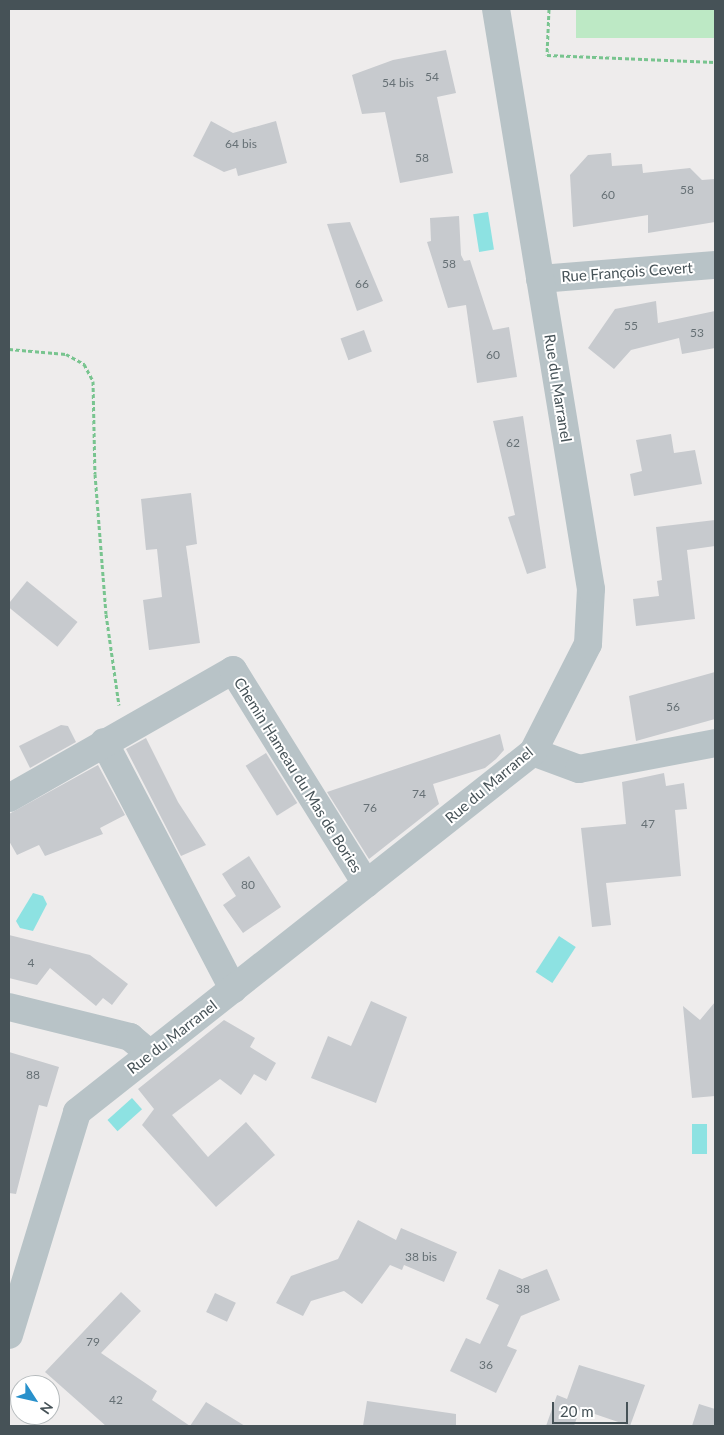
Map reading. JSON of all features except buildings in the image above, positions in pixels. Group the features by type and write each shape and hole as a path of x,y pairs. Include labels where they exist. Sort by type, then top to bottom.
{"street":[{"name":"Rue du Marranel","path":"9,1335 77,1112 533,752 588,644 591,589 496,9"},
{"name":"Rue François Cevert","path":"540,279 715,265"},
{"name":"Chemin Hameau du Mas de Bories","path":"9,798 114,736 233,670 366,884"},
{"path":"114,736 233,989"},
{"path":"533,752 578,769 715,743"},
{"path":"9,1007 130,1037 150,1054"}],"path":[{"path":"549,9 547,55 715,62"},
{"path":"9,348 66,354 84,364 93,381 94,474 114,736"}],"green space":[{"path":"576,9 715,9 715,38 576,38"}],"water":[{"path":"488,212 494,250 479,252 473,214"},
{"path":"33,893 43,896 47,904 33,931 20,928 16,921"},
{"path":"559,936 576,947 552,983 536,972"},
{"path":"132,1098 142,1109 118,1131 107,1120"},
{"path":"692,1124 707,1124 707,1154 692,1154"}]}
